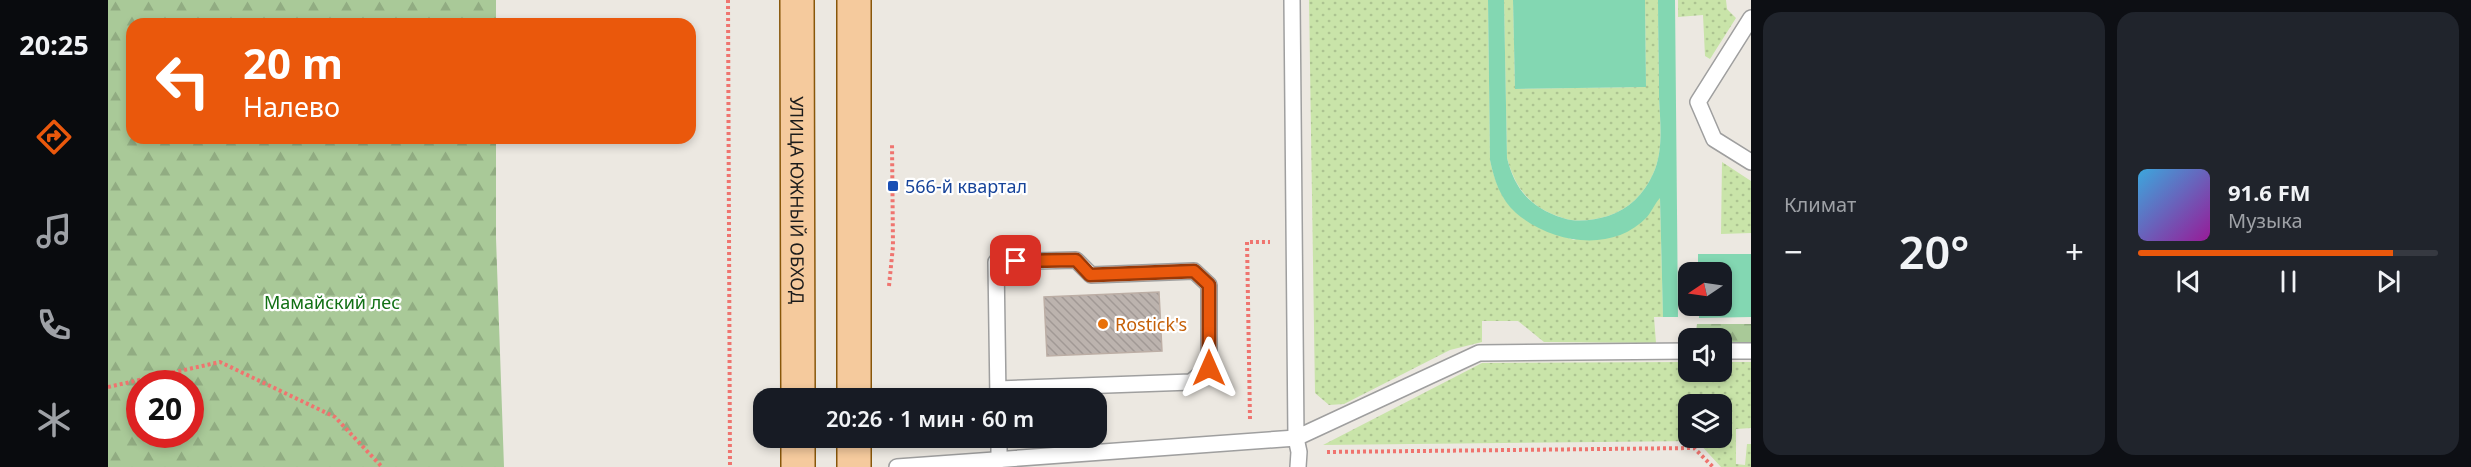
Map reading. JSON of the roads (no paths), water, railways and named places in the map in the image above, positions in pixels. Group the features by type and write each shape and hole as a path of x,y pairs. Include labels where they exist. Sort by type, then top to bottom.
{"main road":[{"name":"УЛИЦА ЮЖНЫЙ ОБХОД","path":"797,0 798,388"},
{"path":"854,0 854,388"},
{"path":"798,448 798,467"},
{"path":"854,448 854,467"}],"lane":[{"path":"1292,0 1297,452"},
{"path":"1751,18 1698,102 1714,139 1751,162"},
{"path":"1076,260 1090,275 1194,271 1209,285 1209,368 1191,382 998,394 996,262 1076,260"},
{"path":"897,467 999,460 1297,452 1479,353 1678,351"},
{"path":"1732,351 1751,351"},
{"path":"999,448 999,460"}],"place":[{"name":"566-й квартал","path":"893,186"},
{"name":"Rostick's","path":"1103,324"}],"park label":[{"name":"Мамайский лес","path":"332,302"}]}
